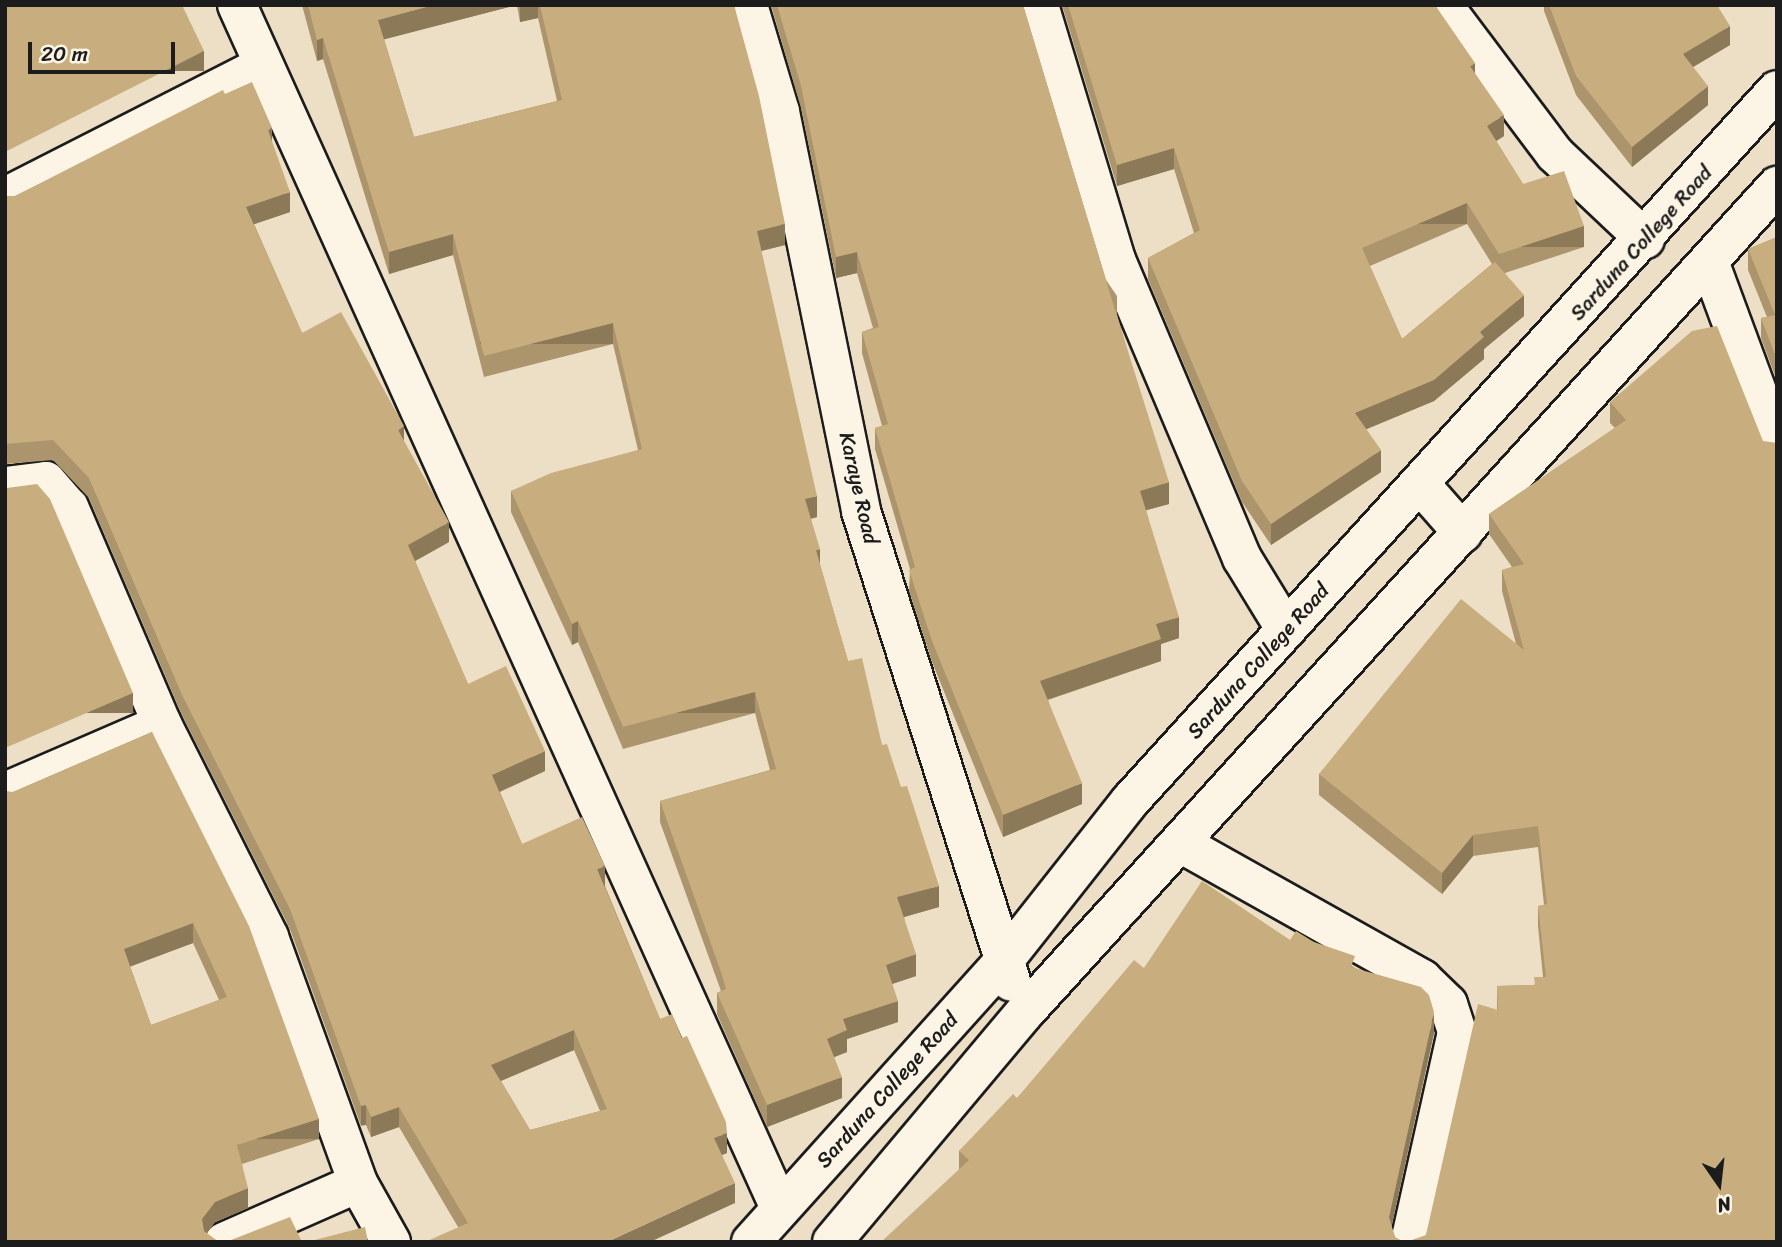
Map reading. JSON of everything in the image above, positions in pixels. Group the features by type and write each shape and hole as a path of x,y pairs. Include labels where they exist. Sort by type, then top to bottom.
{"street":[{"path":"237,5 262,66 780,1208"},
{"name":"Karaye Road","path":"748,5 780,113 861,512 1002,963 1026,1010"},
{"path":"1039,5 1116,260 1242,558 1286,630"},
{"path":"1443,5 1555,154 1645,239"},
{"path":"5,197 262,66"},
{"name":"Sarduna College Road","path":"751,1242 1002,963 1130,801 1645,239 1777,90"},
{"path":"832,1242 1026,1010 1710,264 1777,186"},
{"path":"1710,264 1777,445"},
{"path":"5,486 46,481 69,507 162,724 269,937 358,1183 391,1242"},
{"path":"1420,484 1463,533"},
{"path":"5,792 162,724"},
{"path":"1180,843 1422,979 1448,1004 1457,1032 1410,1242"},
{"path":"224,1242 358,1183"}],"building":[{"path":"5,5 182,5 204,51 5,152"},
{"path":"308,5 434,5 378,20 414,137 562,100 540,5 734,5 759,96 785,224 757,231 817,496 805,499 820,549 816,550 848,661 862,658 882,745 887,744 901,787 907,786 939,886 897,897 916,954 886,965 898,1001 843,1019 847,1030 827,1039 842,1077 767,1105 717,993 726,989 721,972 660,801 776,769 755,692 623,727 578,621 572,624 511,491 551,473 642,449 613,323 484,356 453,234 389,252 323,38 317,40"},
{"path":"777,5 1023,5 1106,280 1117,296 1106,281 1169,482 1140,491 1179,617 1156,624 1161,639 1040,681 1082,783 1003,815 932,641 909,570 915,567 875,428 888,424 862,332 879,327 857,252 836,257 801,86"},
{"path":"1068,5 1435,5 1475,63 1470,66 1504,115 1487,126 1523,184 1564,171 1584,226 1499,254 1467,203 1362,248 1402,339 1495,262 1524,295 1480,332 1484,337 1434,380 1355,413 1381,450 1271,524 1242,481 1148,258 1200,230 1174,148 1117,165"},
{"path":"1549,5 1717,5 1730,26 1683,54 1708,86 1632,147 1576,76"},
{"path":"252,82 272,128 268,130 290,192 246,207 302,333 341,312 404,426 398,430 449,522 408,545 468,684 506,666 545,751 492,775 522,844 582,817 605,866 597,869 660,1019 672,1014 682,1038 687,1036 726,1122 727,1133 714,1138 735,1183 607,1242 425,1242 468,1223 399,1107 371,1117 366,1105 361,1106 290,909 182,695 89,478 53,440 5,444 5,196 15,196 223,90 225,94","holes":["574,1030 607,1109 530,1130 491,1065"]},
{"path":"1777,237 1777,360 1761,318 1775,315 1748,249"},
{"path":"1717,326 1763,441 1777,443 1777,1242 1406,1242 1426,1235 1478,1004 1498,1010 1497,986 1535,985 1534,977 1546,977 1538,906 1547,904 1538,826 1473,835 1442,873 1319,774 1461,599 1524,650 1502,570 1524,564 1489,514 1626,420 1610,402 1692,331"},
{"path":"37,484 50,499 133,693 5,748 5,487"},
{"path":"152,732 249,926 319,1119 237,1145 248,1188 215,1202 202,1219 204,1231 219,1242 5,1242 5,791 13,792","holes":["193,923 227,997 151,1025 124,949"]},
{"path":"1202,881 1290,940 1296,931 1314,942 1355,956 1351,967 1421,987 1429,995 1434,1012 1389,1217 1395,1237 1404,1242 881,1242 969,1160 959,1151 1013,1094 1017,1098 1134,960 1144,968"},
{"path":"290,1217 302,1242 226,1242"},
{"path":"365,1227 368,1242 307,1242"}]}
